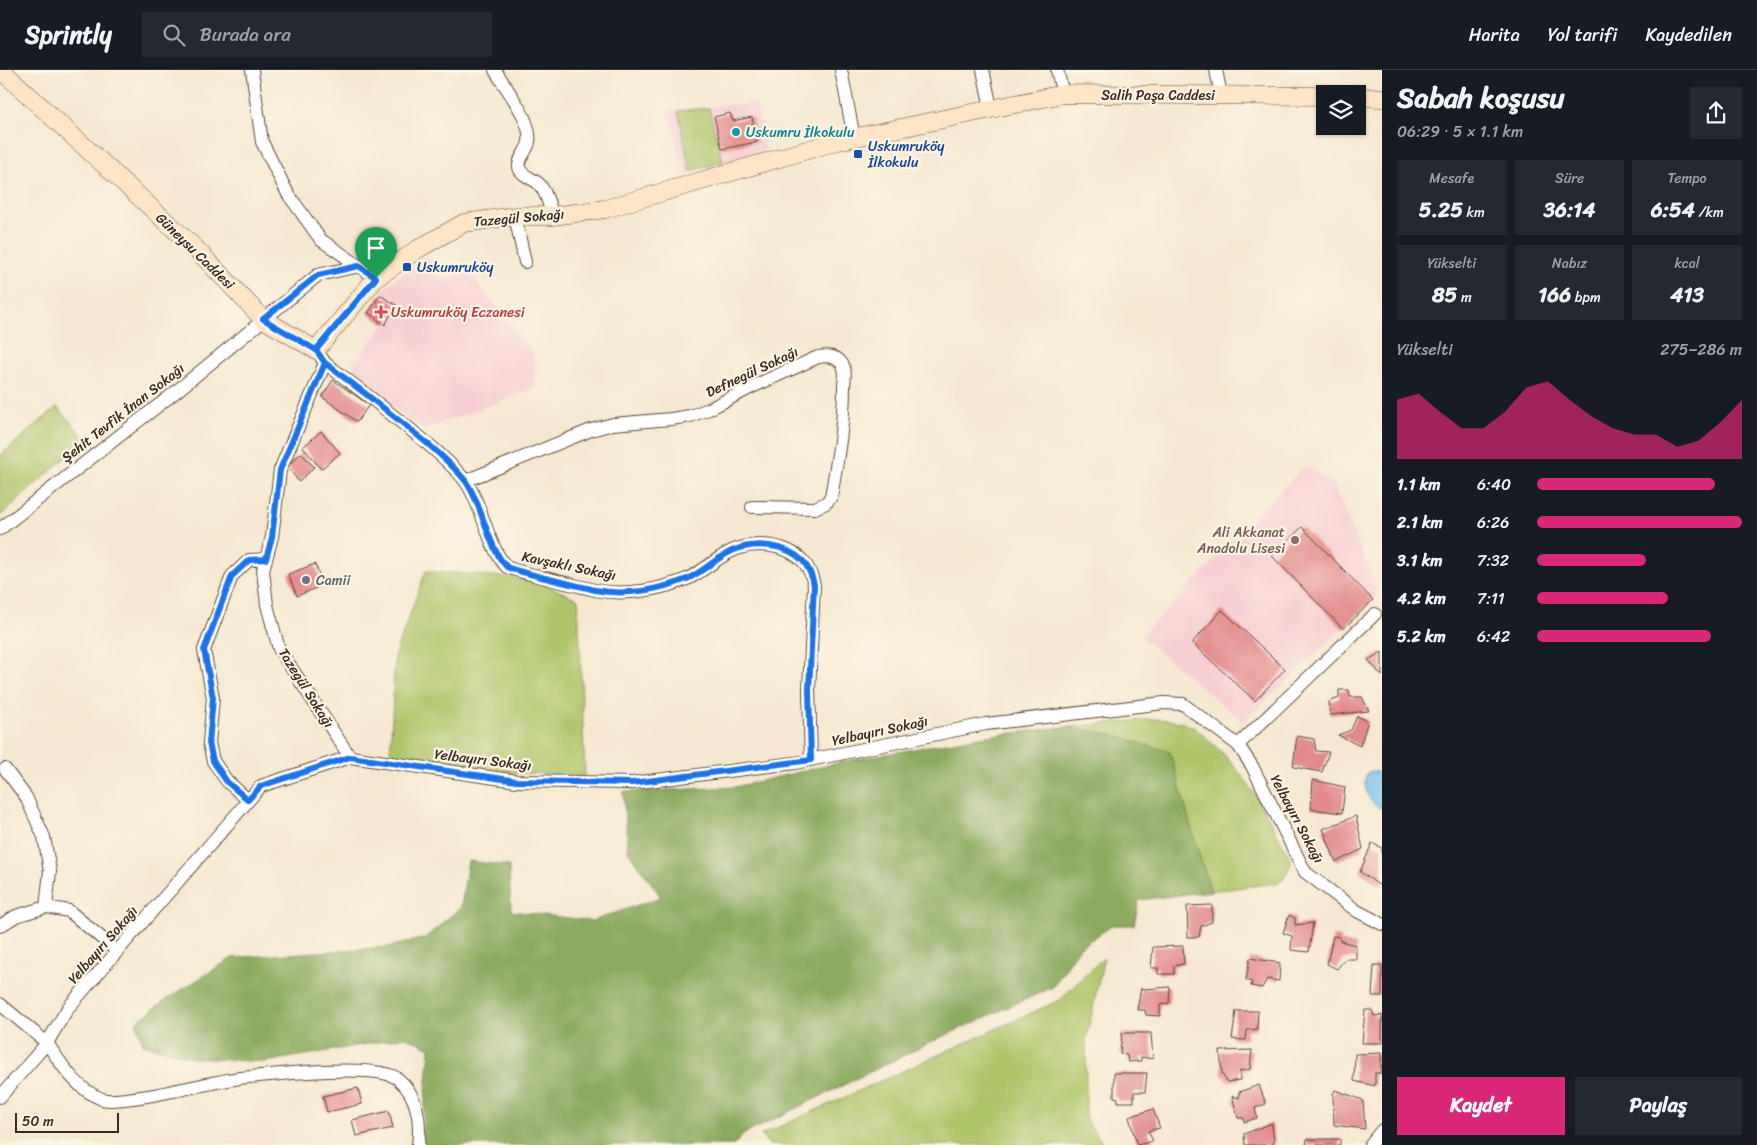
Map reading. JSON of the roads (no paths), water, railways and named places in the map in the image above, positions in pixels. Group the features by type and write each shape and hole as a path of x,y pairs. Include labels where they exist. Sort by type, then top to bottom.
{"street":[{"name":"Güneysu Caddesi","path":"1,70 196,249 263,319 321,356"},
{"path":"252,70 262,142 288,194 321,240 376,278"},
{"path":"495,70 526,122 529,132 529,143 519,167 522,172 538,184 546,195 553,216"},
{"path":"841,70 854,138"},
{"path":"983,70 992,108"},
{"path":"1057,70 1063,94"},
{"path":"1216,70 1221,95"},
{"name":"Salih Paşa Caddesi","path":"992,108 1063,94 1316,96"},
{"path":"1366,97 1382,98"},
{"name":"Tazegül Sokağı","path":"350,757 279,649 267,605 264,570 272,537 280,470 321,356 376,278 418,249 464,223 515,216 553,216 605,208 854,138 992,108"},
{"path":"515,216 525,262"},
{"name":"Şehit Tevfik İnan Sokağı","path":"0,530 174,394 318,275 359,266"},
{"name":"Kavşaklı Sokağı","path":"321,356 439,453 465,481 499,556 509,568 596,590 635,592 672,584 689,578 731,551 747,546 767,545 780,548 794,554 804,562 811,573 814,585 809,690 811,760"},
{"name":"Defnegül Sokağı","path":"465,481 591,430 613,424 690,416 709,409 818,357 826,356 836,359 844,369 844,403 831,497 826,503 815,508 752,507"},
{"path":"248,800 227,782 213,761 209,743 213,698 204,650 232,576 249,560 266,559"},
{"path":"1238,745 1375,614"},
{"name":"Yelbayırı Sokağı","path":"0,1097 48,1043 68,1008 261,786 350,757 517,781 632,783 811,760 986,724 1164,703 1183,704 1238,745 1252,766 1305,872 1357,911 1382,924"},
{"path":"5,769 26,798 44,836 50,872 46,907"},
{"path":"0,926 16,916 46,907 69,911 117,951"},
{"path":"0,1004 48,1043 62,1065 82,1088 103,1100 147,1097 240,1078 347,1070 376,1071 398,1078 414,1098 421,1127 418,1145"},
{"path":"1370,1145 1382,1130"}],"water":[{"path":"1371,771 1377,772 1382,777 1382,809 1373,803 1365,789 1367,773"}],"place":[{"name":"Uskumru İlkokulu","path":"736,132"},
{"name":"Uskumruköy İlkokulu","path":"858,154"},
{"name":"Uskumruköy","path":"407,267"},
{"name":"Uskumruköy Eczanesi","path":"381,312"},
{"name":"Ali Akkanat Anadolu Lisesi","path":"1295,540"},
{"name":"Camii","path":"306,580"}]}
